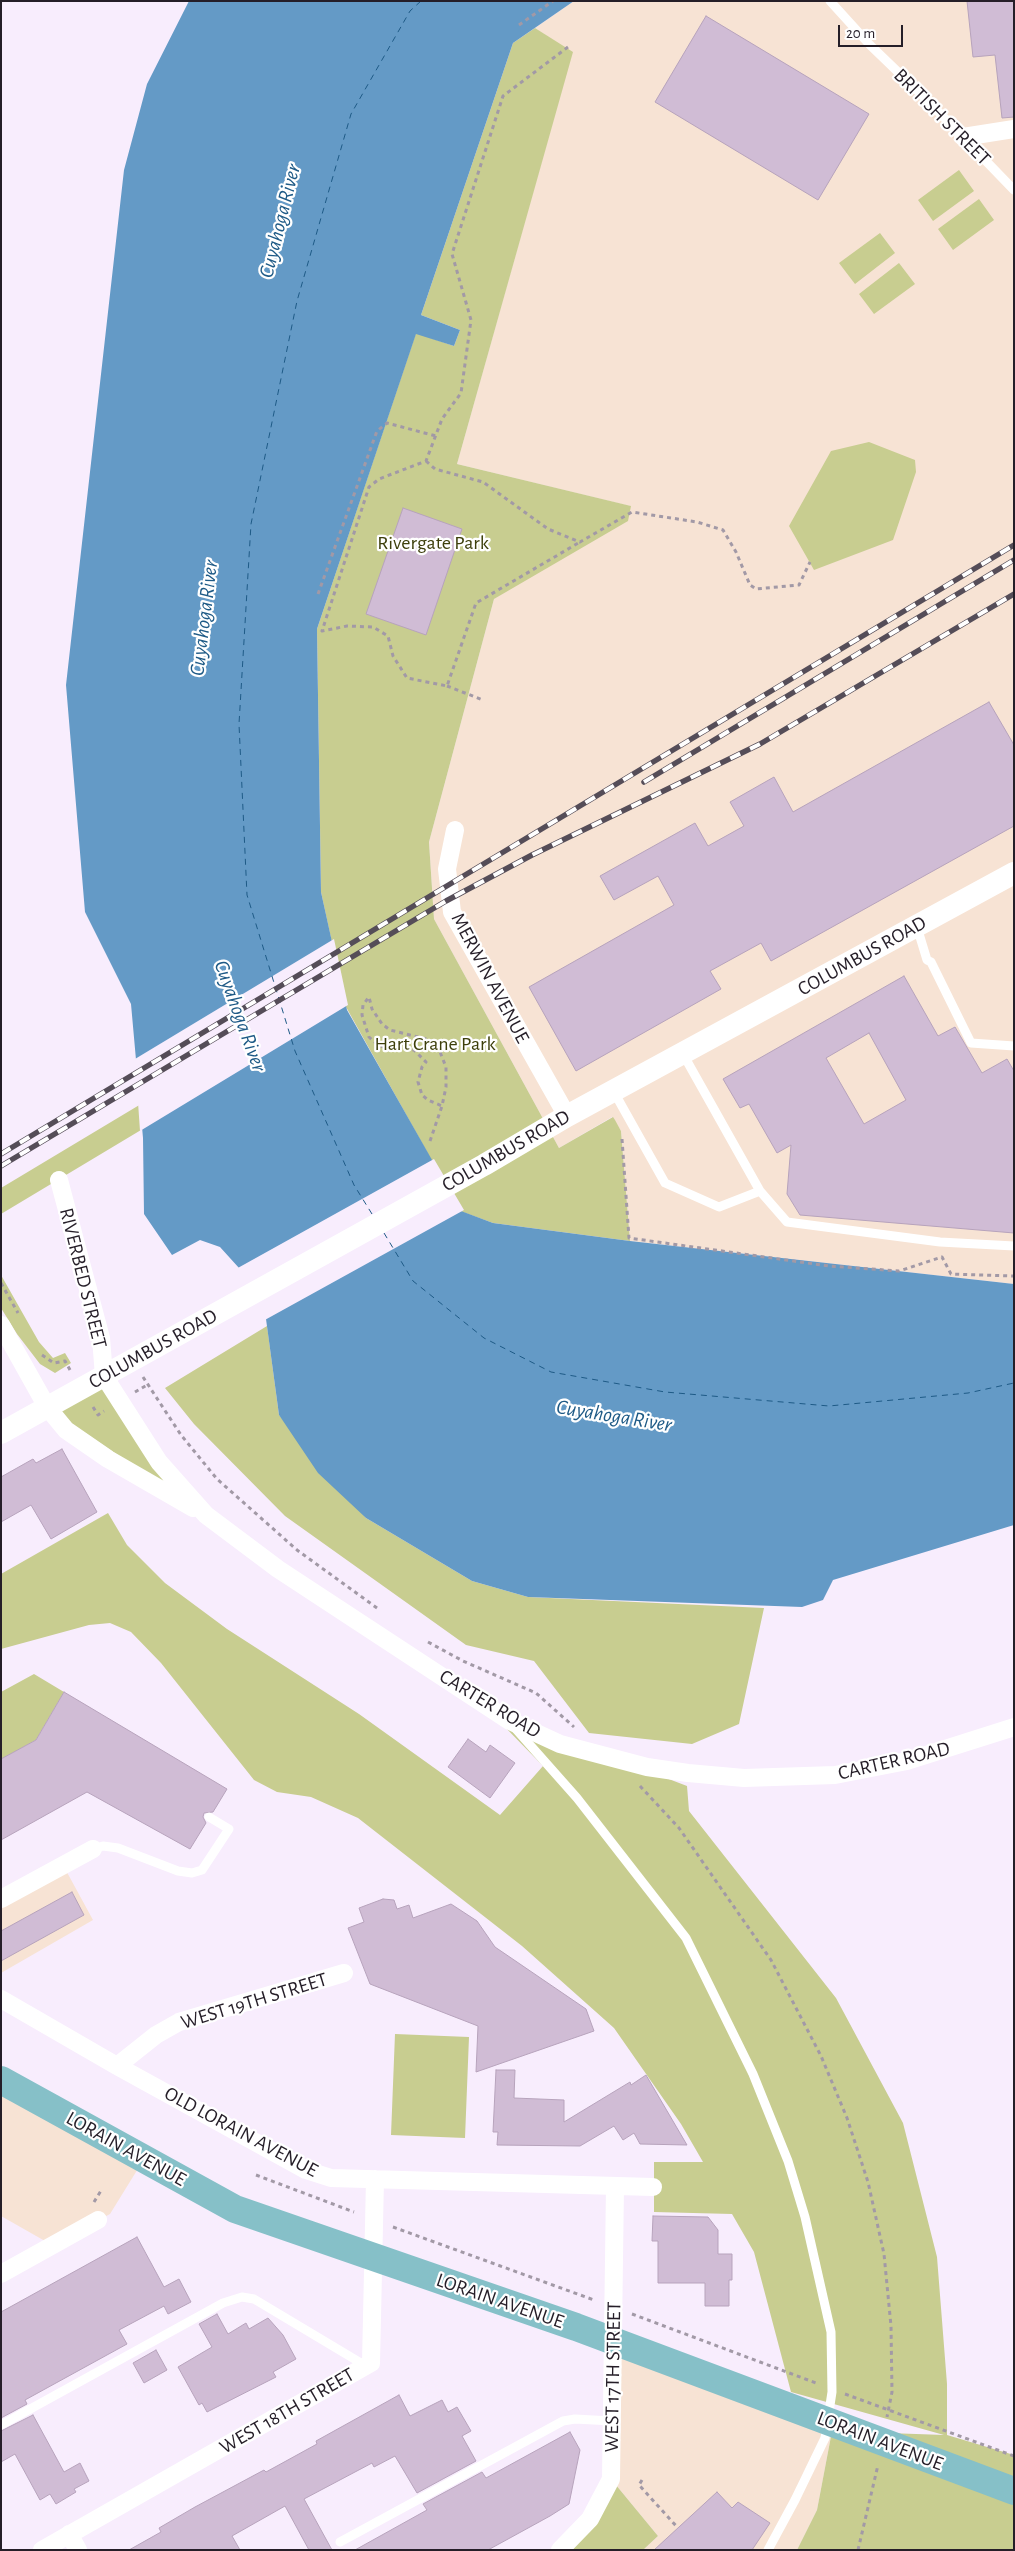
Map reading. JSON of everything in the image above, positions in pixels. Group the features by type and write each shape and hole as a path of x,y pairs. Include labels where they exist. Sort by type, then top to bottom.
{"main road":[{"name":"LORAIN AVENUE","path":"1,2080 235,2208 576,2328 1014,2491"}],"street":[{"path":"963,137 1014,129"},
{"name":"MERWIN AVENUE","path":"455,830 447,869 452,912 567,1116"},
{"name":"COLUMBUS ROAD","path":"1,1433 484,1165 567,1116 1014,873"},
{"name":"RIVERBED STREET","path":"59,1180 101,1338 104,1376"},
{"path":"1,1325 47,1407 66,1430 108,1459 206,1515"},
{"name":"CARTER ROAD","path":"104,1376 159,1462 206,1515 278,1568 508,1720 560,1744 647,1766 688,1773 744,1778 836,1775 889,1765 954,1748 1014,1727"},
{"path":"1,1899 93,1849"},
{"name":"WEST 19TH STREET","path":"117,2066 156,2035 180,2022 344,1973"},
{"name":"OLD LORAIN AVENUE","path":"1,1999 117,2066 306,2170 331,2178 653,2187"},
{"name":"WEST 18TH STREET","path":"42,2550 371,2364 375,2179"},
{"name":"WEST 17TH STREET","path":"560,2550 590,2519 612,2479 615,2186"},
{"path":"1,2274 98,2220"},
{"path":"69,2534 78,2550"}],"lane":[{"name":"BRITISH STREET","path":"830,1 870,45 1014,190"},
{"path":"917,926 927,960 931,962 971,1043 1014,1046"},
{"path":"683,1054 760,1191 787,1222 940,1242 1014,1246"},
{"path":"614,1091 665,1182 719,1207 760,1191"},
{"path":"508,1720 577,1798 686,1938 754,2074 788,2161 805,2217 831,2332 832,2392 825,2438 768,2550"},
{"path":"93,1849 102,1846 118,1848 178,1871 192,1873 202,1870 229,1830 209,1817"},
{"path":"1,2425 223,2303 242,2297 254,2299 366,2366"},
{"path":"340,2542 563,2421 575,2419 612,2420"}],"path":[{"path":"519,25 553,1"},
{"path":"483,700 447,686 407,678 393,656 388,636 373,627 348,626 322,631 369,487 378,479 426,461 442,420 461,393 471,320 452,254 504,96 568,47"},
{"path":"318,594 377,431 387,423 436,436"},
{"path":"426,461 435,470 483,482 548,529 580,542"},
{"path":"447,686 476,603 632,512 697,522 723,530 736,552 750,585 756,588 799,584 810,562"},
{"path":"430,1141 442,1106 446,1087 446,1067 440,1052 430,1040 390,1030 372,1008 369,997 363,1005 362,1015 369,1037 379,1046 414,1050 426,1062 422,1067 418,1082 422,1095 442,1106"},
{"path":"621,1131 629,1238 829,1266 898,1271 942,1257 951,1274 1014,1276"},
{"path":"1,1283 19,1314"},
{"path":"40,1353 49,1362 65,1361 67,1365"},
{"path":"132,1394 147,1384 181,1435 217,1479 297,1550 382,1612"},
{"path":"94,1409 98,1415 106,1409"},
{"path":"422,1638 463,1661 536,1693 577,1730"},
{"path":"636,1781 679,1828 771,1960 821,2056 847,2118 868,2182 884,2254 891,2326 892,2392 886,2420"},
{"path":"94,2202 102,2189"},
{"path":"858,2550 872,2496 879,2458"},
{"path":"642,2480 639,2485 678,2528"}],"shaded area":[{"path":"574,1 1014,1 1014,1284 630,1241 621,1131 612,1117 559,1148 434,919 429,842 494,599 630,506 457,464 572,53 535,28"},
{"path":"63,1865 93,1920 1,1973 1,1899"},
{"path":"1,2080 144,2159 110,2214 52,2245 1,2216"},
{"path":"613,2351 832,2431 817,2510 797,2550 643,2550 658,2536 611,2479"}],"green space":[{"name":"Rivergate Park","path":"535,28 573,52 457,464 631,506 628,521 494,599 429,842 434,919 559,1148 613,1117 615,1120 621,1131 630,1241 493,1223 460,1211 346,1007 1,1214 1,1188 341,984 321,892 317,629 416,333 454,346 460,330 421,315 513,43"},
{"path":"959,170 974,191 933,221 918,200"},
{"path":"979,199 994,220 953,250 938,229"},
{"path":"880,233 895,253 855,284 839,263"},
{"path":"899,263 915,284 874,314 859,294"},
{"path":"869,442 915,460 916,472 893,540 814,570 789,526 831,451"},
{"path":"1,1275 39,1342 53,1358 65,1353 71,1363 55,1373 40,1364 17,1334 1,1308"},
{"path":"267,1326 279,1415 366,1518 472,1581 528,1597 764,1608 739,1724 692,1744 589,1733 534,1661 466,1645 285,1516 194,1424 165,1388"},
{"path":"104,1376 200,1511 47,1407"},
{"path":"108,1513 127,1545 165,1583 227,1629 359,1714 500,1815 543,1766 502,1724 606,1755 687,1786 689,1811 836,1998 903,2123 937,2257 947,2384 947,2435 1014,2455 1014,2550 797,2550 817,2510 832,2431 944,2435 791,2392 754,2252 732,2214 654,2212 654,2162 703,2162 681,2124 614,2028 522,1946 358,1818 311,1797 277,1792 254,1780 161,1663 131,1632 110,1623 89,1625 1,1649 1,1574"},
{"path":"34,1674 64,1692 36,1740 2,1759 1,1692"},
{"path":"395,2034 469,2037 465,2138 391,2135"},
{"path":"611,2479 658,2536 643,2550 560,2550"}],"water":[{"name":"Cuyahoga River","path":"189,1 574,1 513,43 421,315 460,330 454,346 416,334 317,629 321,892 347,1010 461,1211 493,1223 630,1241 1014,1284 1014,1525 833,1580 823,1600 802,1607 528,1597 472,1581 366,1518 318,1473 279,1415 266,1319 239,1268 220,1247 200,1240 172,1255 144,1214 143,1138 131,1004 85,912 66,685 124,170 147,84"}],"pier":[{"path":"334,939 348,1005 140,1131 135,1059"},
{"path":"434,1159 464,1210 263,1321 236,1269"}],"building":[{"path":"967,1 1014,1 1014,117 1002,118 995,55 973,57"},
{"path":"706,16 869,114 818,200 655,102"},
{"path":"403,508 462,529 426,635 366,614"},
{"path":"989,702 1014,745 1014,826 771,961 761,943 710,971 721,989 576,1071 529,987 674,905 658,876 614,900 600,876 695,823 708,846 744,826 730,802 774,777 793,812"},
{"path":"904,976 938,1036 955,1027 982,1073 1007,1059 1014,1071 1014,1233 800,1215 787,1194 791,1145 777,1153 749,1104 740,1108 723,1079","holes":["869,1033 906,1100 864,1124 826,1058"]},
{"path":"62,1449 97,1512 51,1539 31,1505 1,1522 1,1477 33,1459 36,1463"},
{"path":"64,1692 227,1789 213,1812 204,1813 203,1817 206,1823 190,1849 87,1792 1,1840 1,1759 36,1740"},
{"path":"468,1739 486,1752 490,1745 515,1763 490,1798 448,1767"},
{"path":"72,1892 84,1915 1,1961 1,1931"},
{"path":"383,1899 394,1900 397,1909 409,1905 413,1918 451,1904 477,1921 495,1947 586,2009 594,2031 476,2072 478,2026 370,1984 348,1928 364,1922 359,1908"},
{"path":"496,2070 515,2070 514,2098 564,2100 564,2122 630,2082 631,2085 646,2075 687,2145 640,2144 634,2133 623,2140 614,2126 580,2146 497,2145 498,2132 493,2132"},
{"path":"653,2216 708,2217 718,2230 718,2254 732,2254 729,2306 705,2306 705,2283 658,2283 658,2241 652,2241"},
{"path":"137,2237 164,2287 179,2279 191,2302 168,2314 164,2306 119,2330 127,2344 25,2400 27,2404 1,2418 1,2312"},
{"path":"217,2314 228,2334 246,2323 249,2329 268,2318 283,2335 296,2359 273,2372 276,2377 207,2412 202,2403 199,2405 178,2367 212,2347 199,2324"},
{"path":"156,2350 167,2370 144,2383 133,2363"},
{"path":"399,2395 410,2416 442,2400 448,2412 457,2407 471,2431 462,2436 476,2461 417,2493 395,2456 374,2467 372,2463 304,2499 332,2550 309,2550 285,2506 232,2536 240,2550 129,2550 161,2532 159,2528 195,2507 317,2444 316,2441"},
{"path":"33,2415 64,2472 80,2463 89,2481 74,2489 76,2492 56,2504 50,2494 40,2500 15,2454 1,2462 1,2431"},
{"path":"570,2432 580,2450 569,2504 550,2516 488,2550 355,2550 427,2510 423,2504 482,2472 486,2478"},
{"path":"717,2492 732,2508 738,2502 770,2523 752,2550 654,2550"}],"ferry route":[{"path":"372,1214 354,1185 295,1051 247,895 239,724 251,524 297,301 351,114 410,11 421,1"},
{"path":"384,1233 413,1281 484,1338 551,1372 665,1392 829,1406 968,1393 1014,1383"}],"railway":[{"path":"1,1154 1014,545"},
{"path":"644,782 1014,560"},
{"path":"1,1166 446,901 532,855 760,744 1014,594"}],"park label":[{"name":"Hart Crane Park","path":"435,1044"}]}
